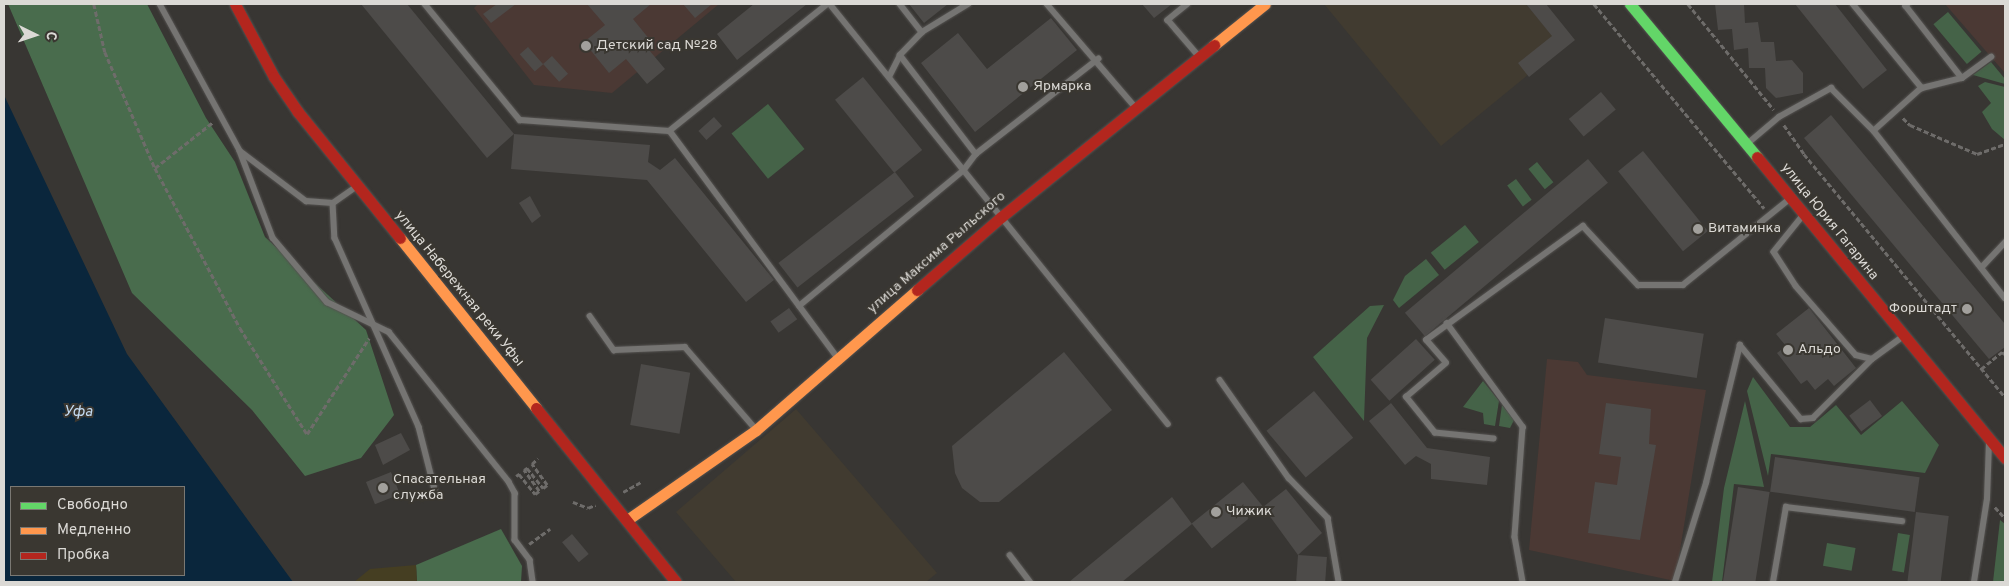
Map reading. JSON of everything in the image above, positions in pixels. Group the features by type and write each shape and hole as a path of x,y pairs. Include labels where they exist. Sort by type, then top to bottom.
{"street":[{"name":"улица Набережная реки Уфы","path":"234,4 274,77 356,187 676,582"},
{"name":"улица Максима Рыльского","path":"627,520 756,430 1001,217 1265,4"},
{"name":"улица Юрия Гагарина","path":"1630,4 2005,458"}],"lane":[{"path":"160,4 240,151 273,238 327,302 389,332 509,482 515,493 514,540 530,560 533,582"},
{"path":"425,4 520,120 670,131 829,4 1168,424"},
{"path":"900,4 922,32"},
{"path":"889,78 900,55 922,32 968,4"},
{"path":"1047,4 1098,59 1136,108"},
{"path":"1188,4 1168,20 1199,57"},
{"path":"1854,4 1922,88"},
{"path":"1908,4 1906,6 1962,78"},
{"path":"900,55 976,154"},
{"path":"1874,131 1922,88 1962,78 1991,57"},
{"path":"800,306 963,171 976,154 1098,59"},
{"path":"1747,144 1779,117 1831,88 1874,131 1982,266 2005,298"},
{"path":"670,131 838,358"},
{"path":"240,151 306,201 333,203 356,187"},
{"path":"1494,439 1435,433 1406,397 1446,363 1426,340 1583,226 1638,285 1683,285 1791,198"},
{"path":"333,203 335,238 377,326 419,426 435,490"},
{"path":"1804,215 1774,252 1796,286 1856,355 1872,359"},
{"path":"1982,266 2005,242"},
{"path":"590,316 614,350 685,347 756,430"},
{"path":"1447,324 1524,427 1515,537 1523,582"},
{"path":"1675,582 1706,483 1740,345 1801,419 1813,418 1872,359 1904,336"},
{"path":"1220,380 1289,478 1328,518 1339,582"},
{"path":"1974,582 1987,499 1989,440"},
{"path":"1773,582 1786,506 1902,521"},
{"path":"1010,555 1030,582"}],"path":[{"path":"94,4 105,52 155,168 240,328 307,434 377,326"},
{"path":"1594,4 1770,215"},
{"path":"1688,4 1779,117 1804,154 2005,398"},
{"path":"1897,111 1910,125 1978,154 2004,144"},
{"path":"155,168 220,116"},
{"path":"1981,368 2002,352 2005,354"},
{"path":"513,479 519,474 535,494 539,491 524,470 527,468 543,488 547,485 532,464 538,458"},
{"path":"526,546 550,529"}],"shaded area":[{"name":"Детский сад №28","path":"478,4 719,4 612,93 534,85 474,8"},
{"path":"1324,4 1526,4 1562,47 1441,146"},
{"path":"1945,4 2005,4 2005,73 1991,57"},
{"path":"1547,359 1578,362 1587,375 1706,390 1675,581 1529,550"},
{"path":"796,409 937,573 926,582 736,582 676,512"}],"green space":[{"path":"8,4 147,4 206,118 235,162 265,237 366,330 394,415 361,458 305,476 252,410 132,293"},
{"path":"1948,12 1981,52 1967,64 1933,24"},
{"path":"1991,62 2005,79 2005,84 1973,75"},
{"path":"1985,82 2005,87 2005,140 1992,129 1982,112 1991,103 1978,86"},
{"path":"768,104 805,149 768,179 731,134"},
{"path":"1537,162 1553,182 1545,189 1528,169"},
{"path":"1516,179 1532,200 1523,206 1507,186"},
{"path":"1465,225 1479,242 1445,270 1431,253"},
{"path":"1426,259 1439,275 1399,308 1393,300 1405,276"},
{"path":"1384,305 1367,338 1364,421 1313,357 1370,306"},
{"path":"1753,377 1790,427 1810,427 1836,405 1861,435 1902,401 1939,445 1925,473 1771,454 1768,476 1747,391"},
{"path":"1483,381 1499,401 1495,426 1484,424 1483,413 1463,407"},
{"path":"1745,401 1764,487 1734,484 1722,582 1712,582 1724,488"},
{"path":"1502,405 1514,420 1510,428 1499,426"},
{"path":"2000,520 2005,524 2005,582 1993,582"},
{"path":"501,529 522,566 521,582 417,582 416,565"},
{"path":"1898,533 1910,535 1904,572 1892,571"},
{"path":"1827,543 1856,548 1852,571 1823,566"}],"sand":[{"path":"416,565 417,582 354,582 370,569"}],"water":[{"name":"Уфа","path":"4,95 127,354 293,582 4,582"}],"building":[{"path":"361,4 407,4 514,134 487,158"},
{"path":"497,4 516,4 491,23 483,14"},
{"path":"587,4 651,4 633,19 650,40 644,44 665,69 647,84 626,59 609,73 584,42 605,25"},
{"path":"683,4 712,4 695,18"},
{"path":"754,4 807,4 737,60 717,34"},
{"path":"909,4 948,4 924,23"},
{"path":"1142,4 1172,4 1154,18"},
{"path":"1526,4 1546,4 1575,40 1529,77 1518,63 1552,36"},
{"path":"1715,4 1744,4 1745,23 1758,22 1761,42 1774,42 1776,61 1792,60 1803,73 1803,93 1776,98 1766,88 1765,68 1749,68 1748,48 1734,50 1732,29 1718,30"},
{"path":"1795,4 1835,4 1887,70 1863,89"},
{"path":"1051,18 1077,50 975,132 921,63 958,33 987,69"},
{"path":"528,47 543,64 535,72 520,54"},
{"path":"552,56 568,74 559,82 543,64"},
{"path":"863,77 922,150 894,173 835,100"},
{"path":"1601,92 1616,110 1584,137 1569,119"},
{"path":"1831,115 2005,324 2005,347 1989,359 1804,138"},
{"path":"714,117 722,126 706,140 698,131"},
{"path":"514,134 650,145 648,162 660,170 675,158 774,280 746,302 647,180 511,169"},
{"path":"1643,151 1708,231 1683,251 1618,171"},
{"path":"1588,159 1608,183 1425,336 1405,313"},
{"path":"895,172 914,196 797,288 778,263"},
{"path":"530,196 541,216 532,223 519,203"},
{"path":"789,308 797,319 779,333 770,322"},
{"path":"1809,308 1856,368 1834,386 1828,379 1815,390 1807,380 1801,384 1777,353 1786,346 1776,334"},
{"path":"1605,318 1704,334 1697,378 1598,362"},
{"path":"1416,339 1435,360 1389,401 1371,380"},
{"path":"1064,352 1112,410 999,502 980,502 962,488 955,473 952,446"},
{"path":"641,364 690,373 679,434 630,425"},
{"path":"1314,391 1353,438 1306,478 1267,431"},
{"path":"1870,400 1882,416 1861,432 1849,416"},
{"path":"1391,403 1427,448 1490,457 1487,485 1431,479 1431,464 1416,456 1405,465 1369,421"},
{"path":"1606,403 1651,409 1649,444 1656,445 1640,540 1588,533 1595,482 1617,485 1621,457 1599,454"},
{"name":"Спасательная служба","path":"401,433 410,450 383,465 375,445"},
{"path":"1775,457 1920,477 1915,512 1770,492"},
{"name":"Спасательная служба","path":"391,472 400,494 375,504 366,482"},
{"path":"1243,482 1263,507 1212,548 1192,524"},
{"path":"1738,487 1770,492 1755,582 1723,582"},
{"path":"1286,489 1322,533 1298,555 1263,507"},
{"path":"1172,497 1192,524 1122,582 1069,582"},
{"path":"1916,512 1949,516 1941,582 1907,582"},
{"path":"572,534 589,554 579,562 562,542"},
{"path":"1298,555 1327,557 1325,582 1296,582"}],"traffic: fast":[{"path":"1630,4 1757,157"}],"traffic: slow":[{"path":"1214,45 1265,4"},
{"path":"400,238 536,408"},
{"path":"627,520 756,430 917,290"}],"traffic: jam":[{"path":"235,4 274,77 298,112 400,238"},
{"path":"917,290 1001,217 1214,45"},
{"path":"1757,157 2005,458"},
{"path":"536,408 676,582"}],"place":[{"name":"Детский сад №28","path":"586,46"},
{"name":"Ярмарка","path":"1023,87"},
{"name":"Витаминка","path":"1698,229"},
{"name":"Форштадт","path":"1967,309"},
{"name":"Альдо","path":"1788,350"},
{"name":"Спасательная служба","path":"383,488"},
{"name":"Чижик","path":"1216,512"}]}
